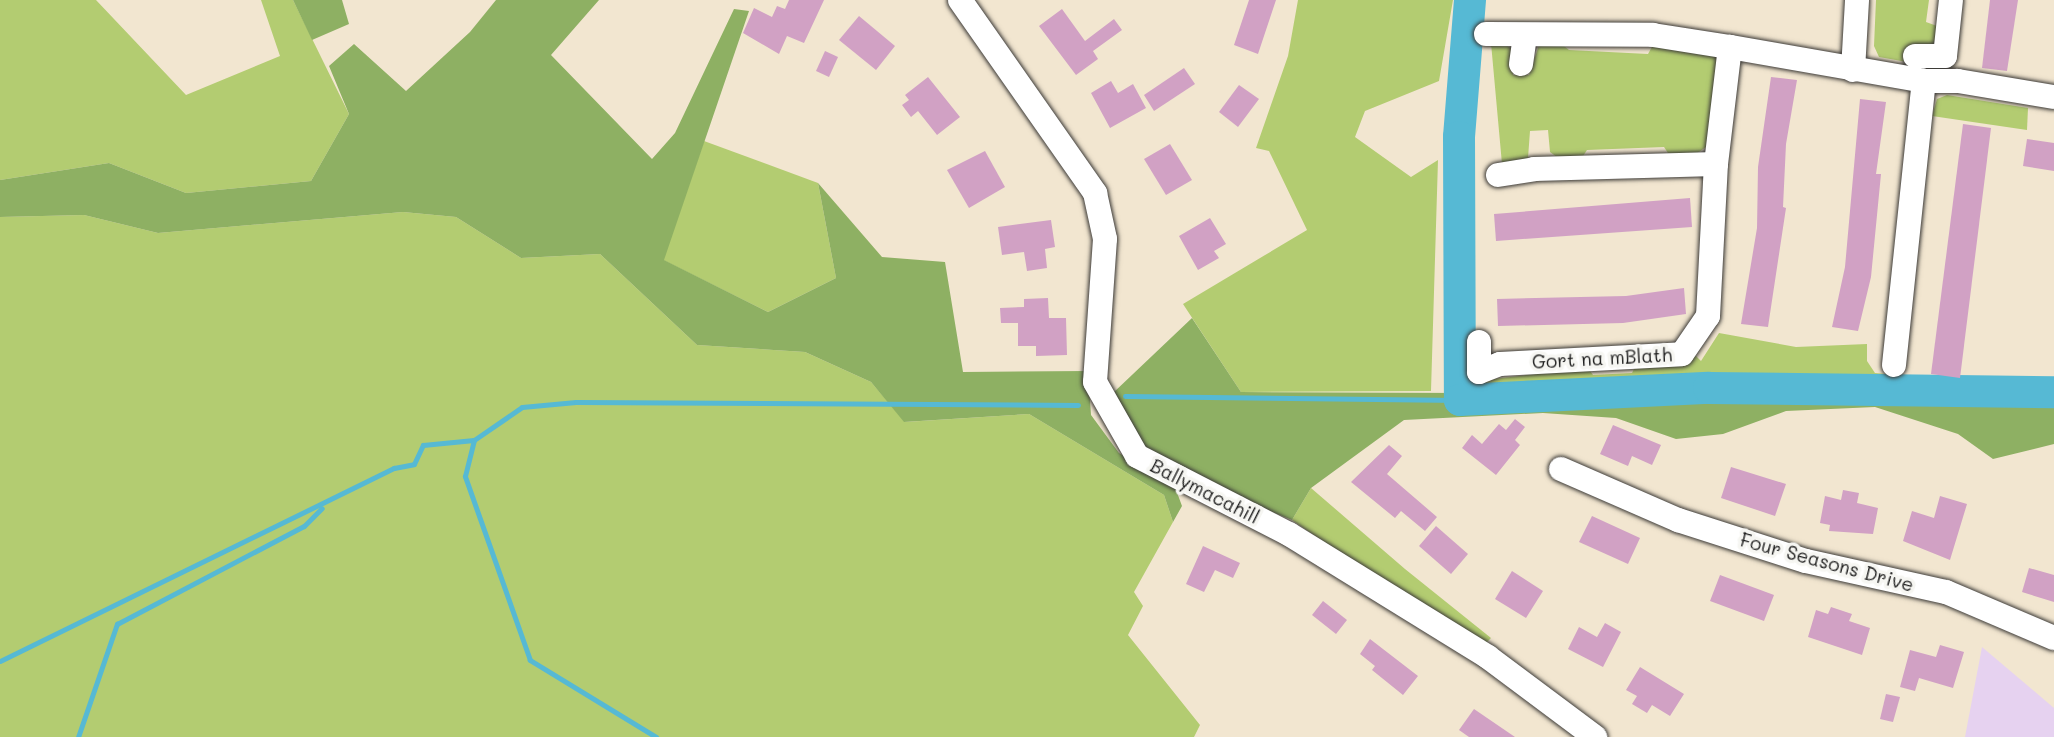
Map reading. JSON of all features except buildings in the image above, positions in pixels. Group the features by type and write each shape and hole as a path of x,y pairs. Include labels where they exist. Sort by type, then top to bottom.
{"street":[{"name":"Ballymacahill","path":"960,0 1095,193 1105,239 1096,382 1137,456 1289,534 1488,657 1595,737"},
{"path":"1853,70 1857,0"},
{"path":"1916,55 1945,56 1951,0"},
{"path":"1486,34 1653,35 1924,81 1958,81 2054,97"},
{"path":"1521,64 1525,34"},
{"name":"Gort na mBlath","path":"1479,342 1479,372 1500,363 1682,354 1708,316 1716,164 1730,47"},
{"path":"1894,365 1924,81"},
{"path":"1498,175 1534,160 1716,164"},
{"name":"Four Seasons Drive","path":"1561,469 1678,520 1806,561 1946,592 2054,638"}],"shaded area":[{"path":"1982,647 2054,708 2054,737 1965,737"}],"green space":[{"path":"0,0 96,0 186,95 280,56 261,0 293,0 349,114 311,181 186,193 109,163 0,180"},
{"path":"293,0 342,0 349,24 312,40"},
{"path":"496,0 599,0 551,55 652,159 675,133 734,9 749,11 664,260 768,312 836,278 818,183 882,257 945,262 963,372 1088,371 1091,415 1119,453 1175,487 1182,506 1173,522 1164,495 1029,414 904,422 871,382 805,352 697,345 600,254 521,258 456,217 403,212 158,233 84,215 0,217 0,180 109,163 186,193 311,181 349,114 329,66 354,44 406,91 470,32"},
{"path":"1298,0 1453,0 1439,81 1365,111 1355,137 1411,177 1438,160 1431,391 1241,392 1183,304 1307,230 1269,151 1256,148 1288,56"},
{"path":"1876,0 1929,0 1926,22 1937,26 1937,41 1907,62 1879,57 1874,46"},
{"path":"1501,41 1513,50 1513,75 1529,75 1539,45 1559,42 1569,50 1648,54 1653,45 1716,55 1719,66 1706,147 1696,154 1668,153 1664,147 1587,150 1581,159 1561,160 1550,152 1548,130 1530,131 1528,158 1502,164 1491,43"},
{"path":"1947,95 2028,108 2027,130 1932,116 1937,99"},
{"path":"704,141 818,183 836,278 768,312 663,260"},
{"path":"403,212 456,217 521,258 600,254 697,345 805,352 871,382 905,422 1029,414 1164,495 1173,522 1134,592 1143,606 1128,635 1200,725 1194,737 0,737 0,217 84,215 158,233"},
{"path":"1192,318 1241,392 1466,393 2054,382 2054,444 1993,459 1958,434 1875,407 1786,411 1723,434 1676,439 1616,418 1543,413 1404,420 1311,488 1292,520 1209,486 1138,444 1113,393"},
{"path":"1468,329 1472,330 1475,381 1588,368 1593,375 1632,373 1636,365 1680,364 1696,356 1701,361 1719,333 1796,347 1867,344 1867,361 1875,373 1909,376 1913,385 1467,387"},
{"path":"1311,488 1491,638 1485,644 1396,592 1292,520"}],"waterway":[{"path":"1470,0 1459,137 1460,400 1709,388 2054,392"},
{"path":"1125,396 1460,400"},
{"path":"656,737 530,660 465,476 474,440 522,407 576,402 1078,405"},
{"path":"0,661 394,468 414,464 423,445 474,440"},
{"path":"78,737 117,624 304,526 322,508"}]}
